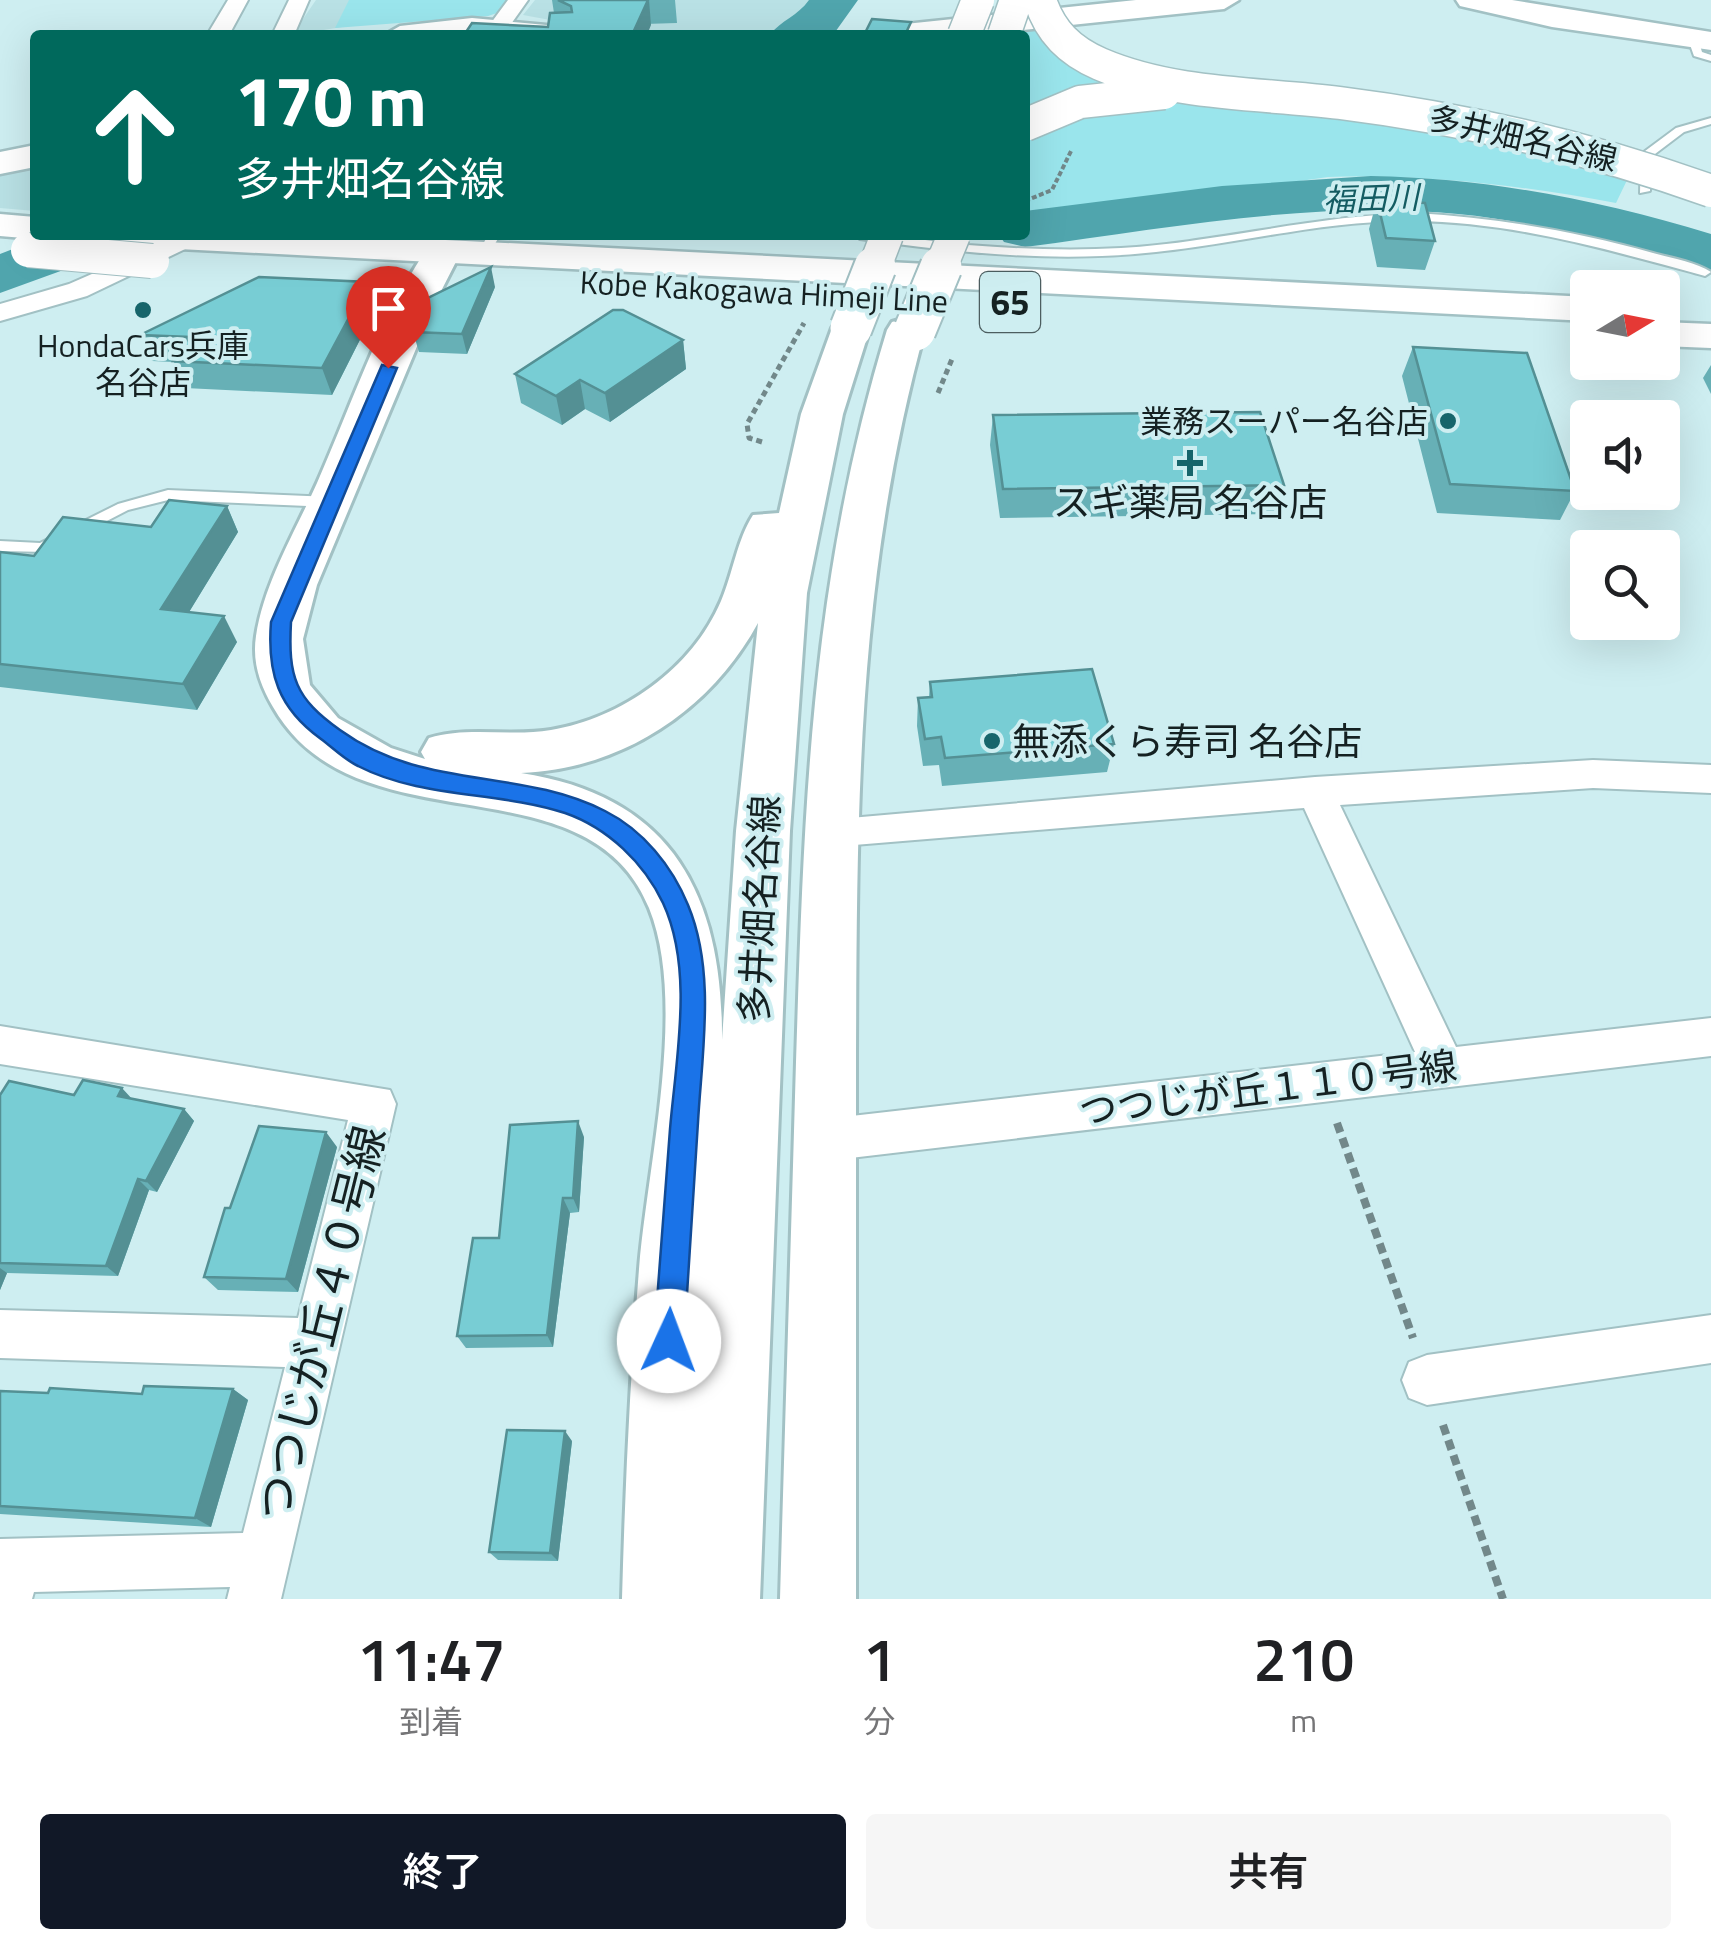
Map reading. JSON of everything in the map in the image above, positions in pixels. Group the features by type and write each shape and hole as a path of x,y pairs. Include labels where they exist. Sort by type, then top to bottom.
{"main road":[{"path":"934,30 1224,0"},
{"path":"1471,0 1705,46"},
{"path":"462,30 521,30"},
{"path":"0,163 30,157"},
{"name":"Kobe Kakogawa Himeji Line","path":"16,238 152,261 438,264 1570,329"},
{"name":"Kobe Kakogawa Himeji Line","path":"222,240 438,264 488,245 1570,309"},
{"path":"1680,323 1711,315"},
{"path":"1680,330 1711,336"}],"street":[{"path":"224,30 238,0"},
{"path":"285,30 299,0"},
{"path":"499,27 518,0"},
{"path":"966,30 978,0"},
{"path":"1006,30 1016,0"},
{"path":"1040,0 1043,15 1063,42 1129,74 1195,87 1330,102"},
{"path":"1030,123 1080,102 1146,94 1330,102"},
{"name":"多井畑名谷線","path":"1330,102 1540,138 1711,190"},
{"path":"0,314 78,290 188,240"},
{"name":"多井畑名谷線","path":"818,1599 830,832 843,602 856,514 910,394 868,328 886,240"},
{"name":"多井畑名谷線","path":"722,1599 763,831 780,632 801,502 822,414 868,328 933,240"},
{"path":"331,502 303,602 312,658 329,688 358,714 394,736 435,750 527,757 574,748 618,732 688,686 714,657 735,623 798,444 868,328 949,240"},
{"path":"438,264 281,622 279,658 286,688 307,718 365,760 408,775 566,804 600,819 632,842 658,871 677,907 690,953 692,1011 672,1264 660,1599"},
{"path":"830,832 1315,792 1593,774 1711,780"},
{"path":"1315,792 1444,1068"},
{"name":"つつじが丘１１０号線","path":"825,1140 1711,1037"},
{"name":"つつじが丘４０号線","path":"0,1045 374,1104 258,1579"},
{"path":"0,1334 316,1343"},
{"path":"1428,1380 1711,1339"},
{"path":"7,1577 258,1579"}],"lane":[{"path":"1644,191 1645,156 1680,130 1711,121"},
{"path":"899,240 977,250 1058,253 1156,248 1346,220 1414,217 1476,220 1585,237 1705,272"},
{"path":"0,546 42,548 123,507 168,495 331,502"}],"path":[{"path":"1030,199 1052,190 1072,149 1082,143"},
{"path":"762,442 749,438 747,424 868,328"},
{"path":"910,394 954,356"}],"shaded area":[{"path":"316,0 509,0 488,16 295,30"},
{"path":"349,0 509,0 500,12 488,16 335,28"},
{"path":"535,0 826,0 799,30 605,30 523,15"},
{"path":"1041,23 1061,51 1429,126 1629,176 1616,203 1472,182 1328,177 1088,211 1030,211 1030,30 982,30"},
{"path":"30,164 30,211 0,208 0,171"}],"building":[{"path":"558,0 648,0 634,30 467,30 472,23 548,27 550,13 572,12 571,6"},
{"path":"872,19 911,22 907,30 866,30"},
{"path":"1377,200 1425,203 1435,241 1386,238"},
{"path":"491,267 462,334 413,332 428,298"},
{"path":"259,277 368,282 322,368 173,361 189,337 140,335"},
{"path":"613,310 623,310 683,340 605,393 580,380 556,396 515,374"},
{"path":"1413,347 1527,353 1570,477 1570,491 1450,484"},
{"path":"1260,412 1284,485 1003,489 993,415"},
{"path":"169,500 227,506 161,609 224,616 183,684 0,664 0,552 34,556 63,517 151,527"},
{"path":"1092,669 1114,744 945,758 941,737 925,739 918,698 932,697 930,682"},
{"path":"83,1080 122,1088 118,1096 184,1109 146,1181 138,1179 106,1266 0,1263 0,1095 9,1081 74,1095"},
{"path":"578,1121 573,1198 563,1198 547,1335 457,1336 473,1238 499,1238 510,1125"},
{"path":"259,1126 326,1132 286,1279 204,1277 225,1208 230,1208"},
{"path":"144,1386 233,1389 195,1518 0,1506 0,1391 48,1393 50,1388 142,1394"},
{"path":"507,1430 565,1431 550,1553 489,1552"}],"waterway":[{"path":"806,30 815,26 834,0"},
{"name":"福田川","path":"1030,228 1272,199 1420,194 1494,201 1567,214 1711,253"},
{"name":"福田川","path":"0,275 90,240"}],"place":[{"name":"HondaCars兵庫 名谷店","path":"143,310"},
{"name":"業務スーパー名谷店","path":"1448,421"},
{"name":"スギ薬局 名谷店","path":"1190,463"},
{"name":"無添くら寿司 名谷店","path":"992,741"}],"route":[{"path":"388,368 281,622 279,658 286,688 307,718 334,742 365,760 408,775 566,804 600,819 632,842 658,871 677,907 690,953 692,1011 669,1341"}]}
